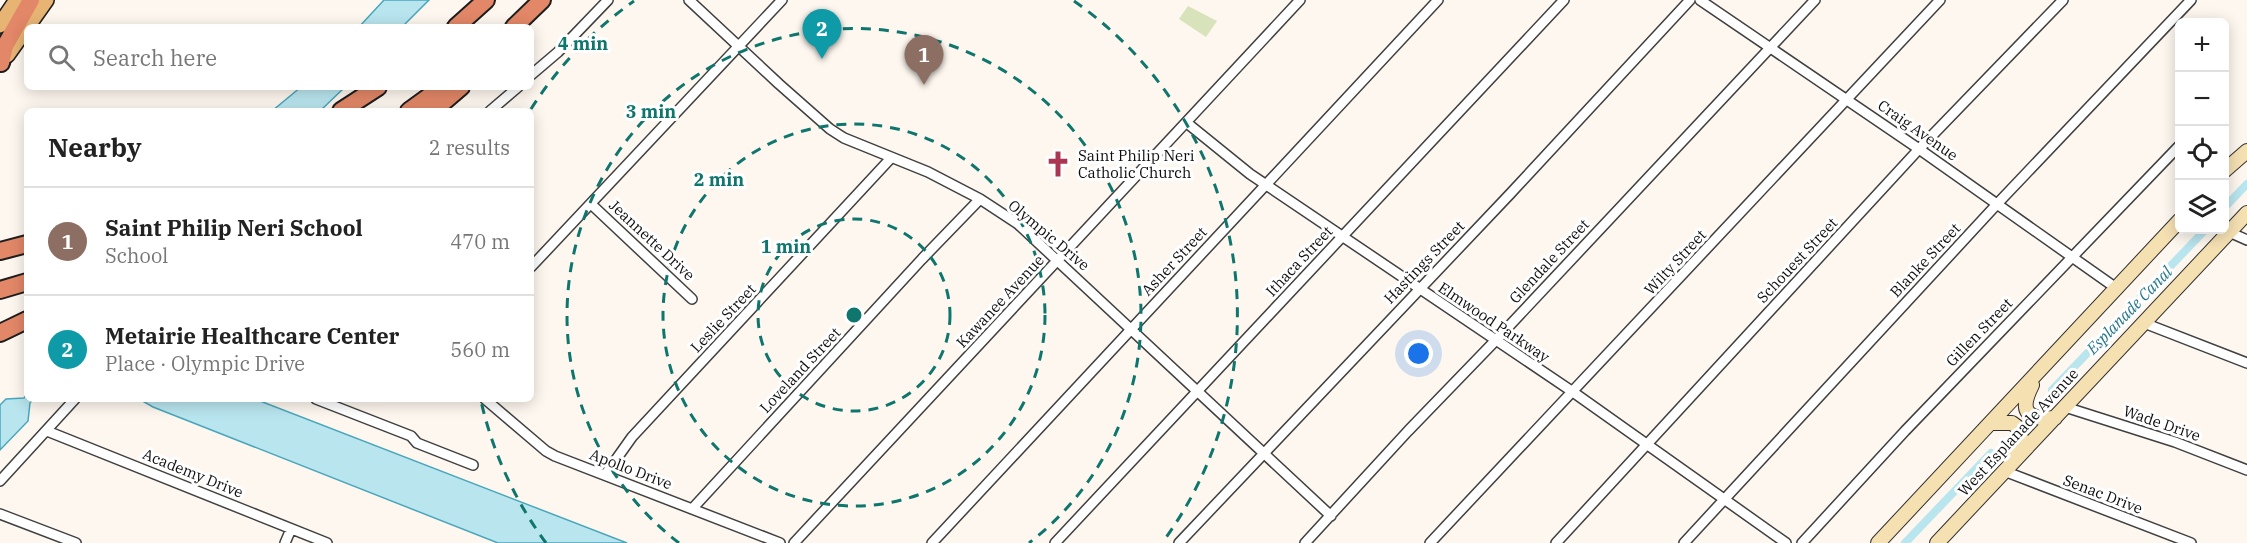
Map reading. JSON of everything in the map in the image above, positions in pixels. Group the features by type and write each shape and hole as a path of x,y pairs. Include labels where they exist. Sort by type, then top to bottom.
{"highway":[{"path":"0,64 5,46 31,0"},
{"path":"459,24 486,0"},
{"path":"517,24 542,0"},
{"path":"527,24 547,0"},
{"path":"346,108 373,90"},
{"path":"413,108 438,90"},
{"path":"436,108 458,90"},
{"path":"0,252 24,245"},
{"path":"0,290 24,283"},
{"path":"0,333 24,321"}],"main road":[{"path":"0,25 16,0"},
{"path":"29,24 46,0"},
{"path":"0,64 24,31"},
{"path":"2229,166 2247,150"},
{"name":"West Esplanade Avenue","path":"2229,232 2247,213"},
{"name":"West Esplanade Avenue","path":"1878,543 2175,225"},
{"name":"West Esplanade Avenue","path":"1938,543 2227,234"},
{"path":"2038,372 2025,399 2026,410 2031,416 2041,419 2055,418"},
{"path":"1991,423 2012,423 2020,429 2021,441 2008,467"}],"street":[{"path":"534,72 558,52 608,0"},
{"name":"Olympic Drive","path":"689,0 830,129 844,138 928,172 980,199 1018,224 1331,516"},
{"path":"534,264 782,0"},
{"name":"Kawanee Avenue","path":"794,543 1300,0"},
{"name":"Asher Street","path":"932,543 1438,0"},
{"name":"Ithaca Street","path":"1055,543 1564,0"},
{"name":"Hastings Street","path":"1179,543 1510,194 1690,0"},
{"name":"Craig Avenue","path":"1700,0 1998,203 2116,288"},
{"name":"Glendale Street","path":"1305,543 1815,0"},
{"name":"Wilty Street","path":"1430,543 1940,0"},
{"name":"Schouest Street","path":"1556,543 1919,149 2063,0"},
{"name":"Blanke Street","path":"1684,543 1998,203 2191,0"},
{"path":"494,108 514,90"},
{"name":"Elmwood Parkway","path":"1186,123 1266,185 1648,444 1786,543"},
{"name":"Gillen Street","path":"1802,543 1905,431 2175,150"},
{"name":"Leslie Street","path":"605,475 632,437 891,158"},
{"name":"Loveland Street","path":"692,509 980,199"},
{"name":"Jeannette Drive","path":"591,204 692,299"},
{"path":"2229,232 2247,240"},
{"path":"2144,323 2247,363"},
{"path":"0,481 72,402"},
{"path":"324,402 411,436 417,443 473,465"},
{"name":"Apollo Drive","path":"489,402 546,451 780,543"},
{"name":"Wade Drive","path":"2066,406 2175,442 2247,470"},
{"name":"Academy Drive","path":"47,431 327,543"},
{"name":"Senac Drive","path":"2008,467 2191,543"},
{"path":"0,514 76,543"},
{"path":"285,543 291,529"}],"green space":[{"path":"1188,6 1217,21 1206,37 1179,19"}],"water":[{"path":"384,0 429,0 405,24 362,24"},
{"path":"297,90 342,90 323,108 276,108"},
{"path":"24,398 24,402 31,402 28,421 0,450 0,405 6,399"},
{"path":"144,402 263,402 627,543 498,543"}],"waterway":[{"name":"Esplanade Canal","path":"2229,203 2247,184"},
{"name":"Esplanade Canal","path":"2052,390 2201,234"},
{"name":"Esplanade Canal","path":"1905,543 1991,453"}],"place":[{"name":"Metairie Healthcare Center","path":"822,59"},
{"name":"Saint Philip Neri School","path":"924,85"},
{"name":"Saint Philip Neri Catholic Church","path":"1058,164"}]}
